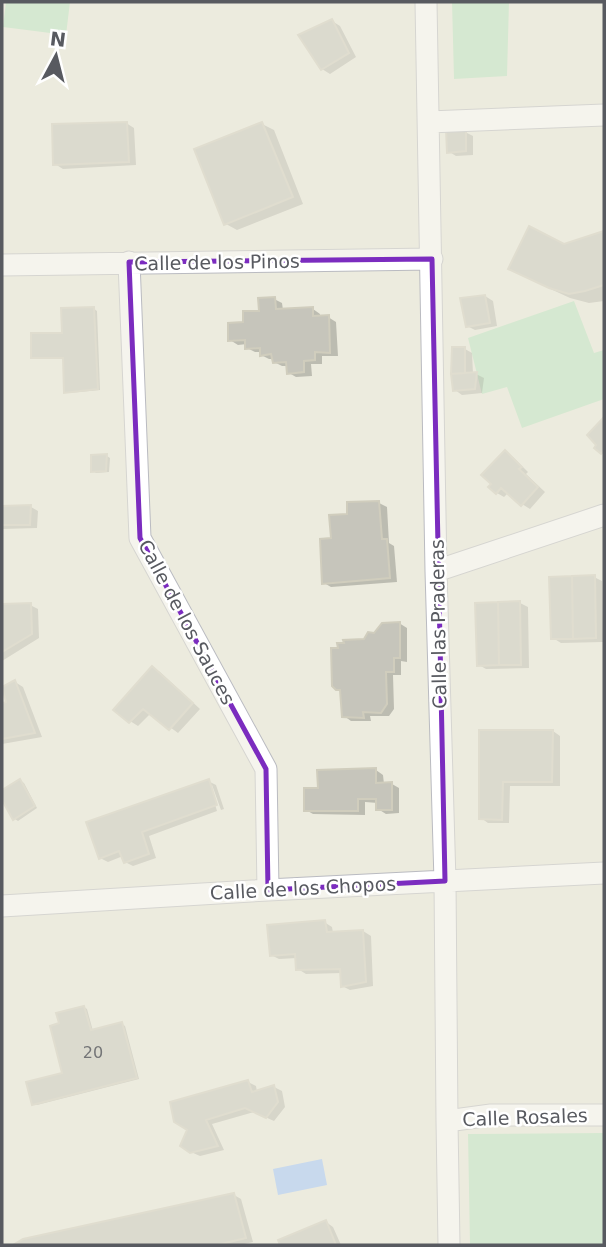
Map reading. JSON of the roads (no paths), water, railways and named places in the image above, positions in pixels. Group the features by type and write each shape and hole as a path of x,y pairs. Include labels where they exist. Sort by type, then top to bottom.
{"street":[{"name":"Calle las Praderas","path":"426,2 436,571 445,881 449,1245"},
{"path":"429,122 604,115"},
{"name":"Calle de los Pinos","path":"2,265 432,259"},
{"name":"Calle de los Sauces","path":"129,262 140,538 266,769 268,890"},
{"path":"436,571 604,515"},
{"name":"Calle de los Chopos","path":"2,906 604,873"},
{"name":"Calle Rosales","path":"447,1121 491,1115 604,1115"}],"water":[{"path":"322,1159 327,1185 278,1195 273,1169"}]}
